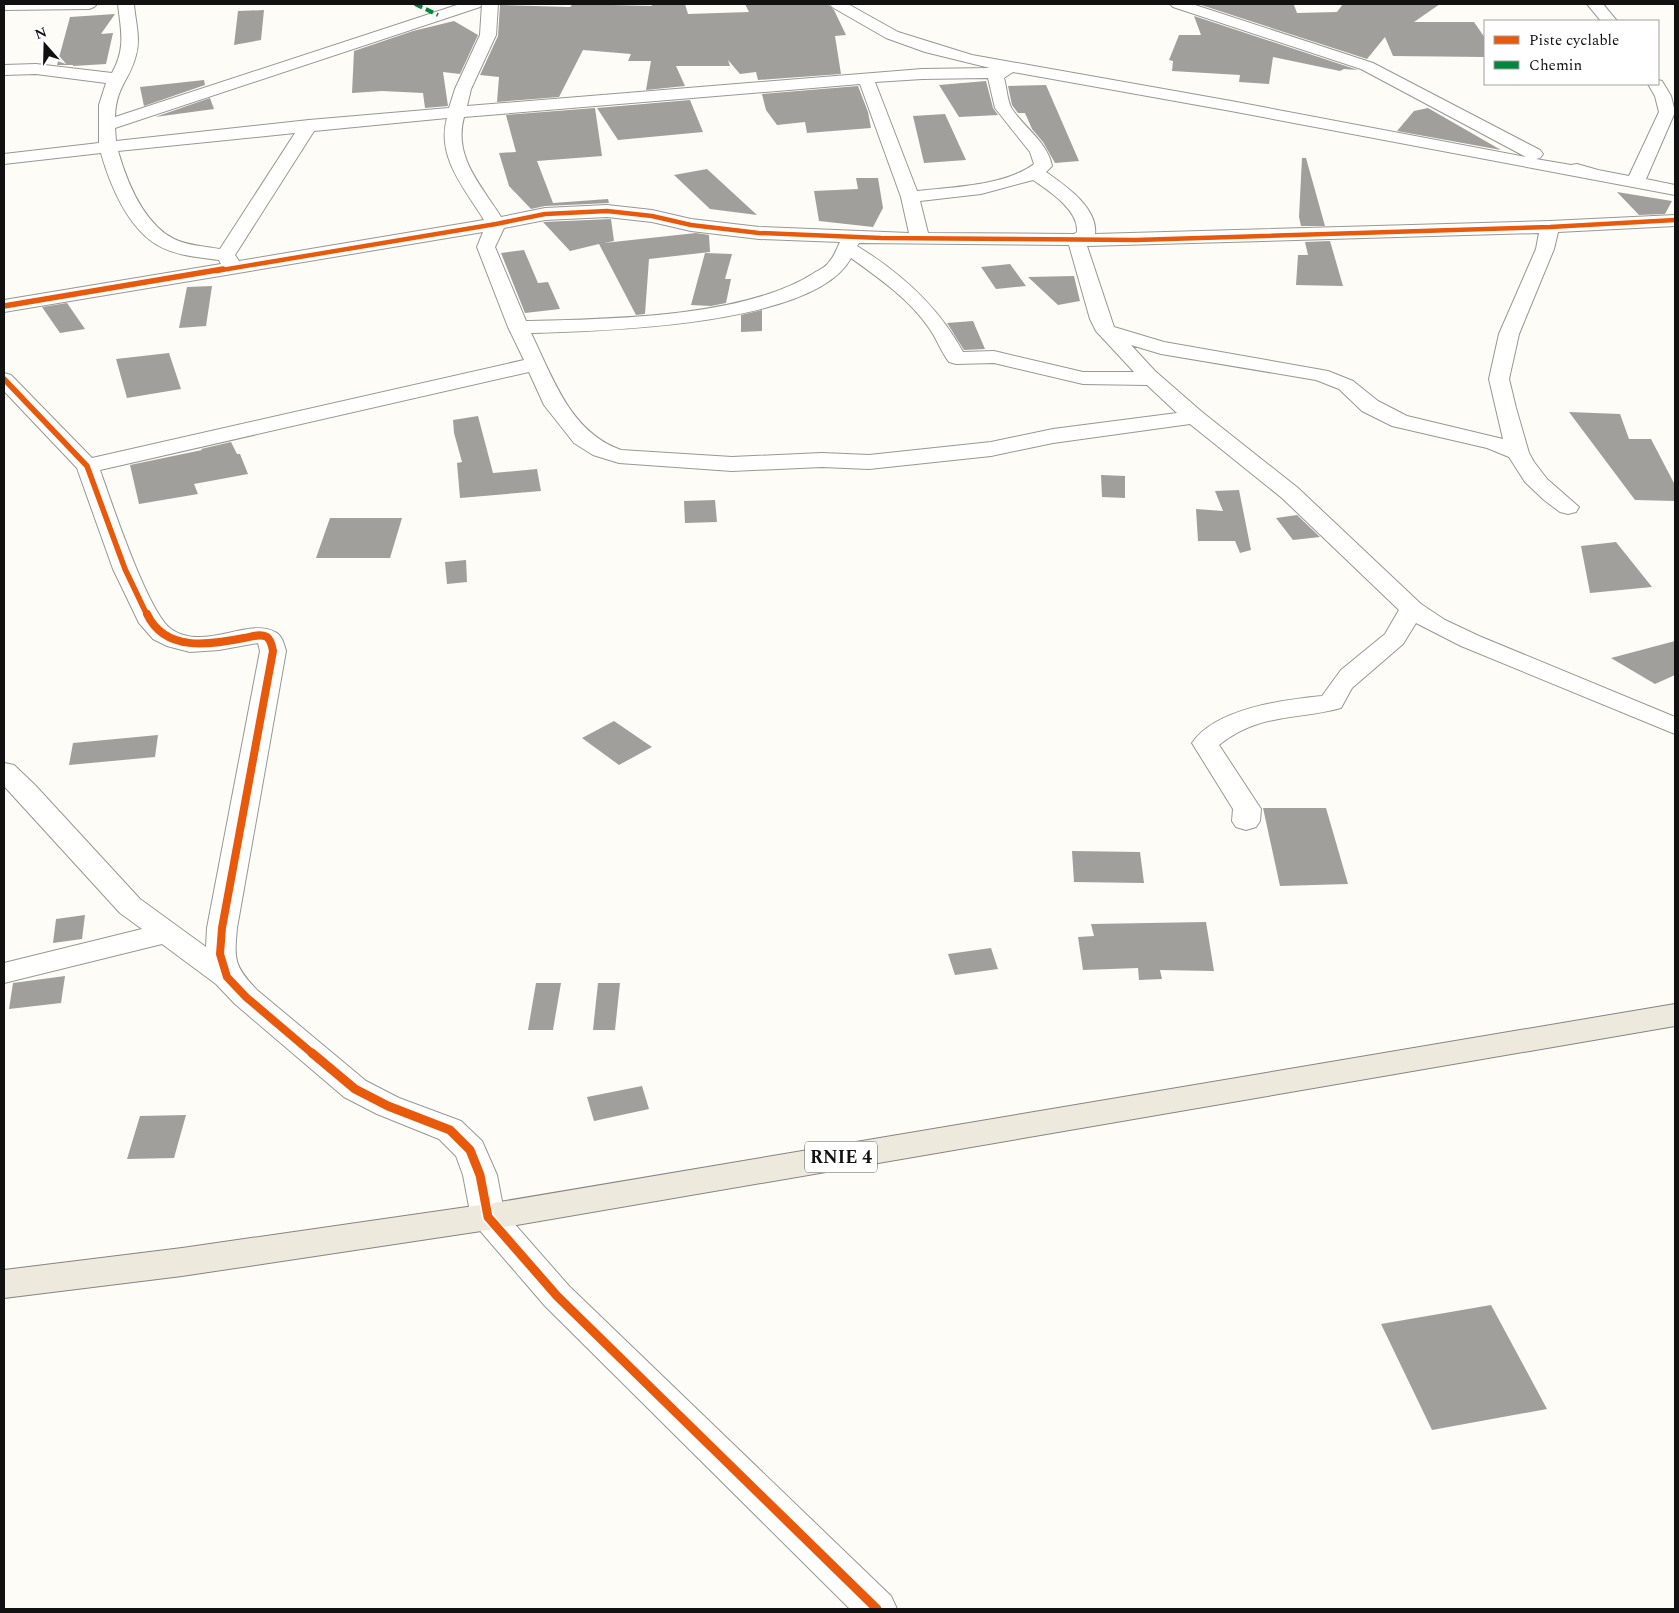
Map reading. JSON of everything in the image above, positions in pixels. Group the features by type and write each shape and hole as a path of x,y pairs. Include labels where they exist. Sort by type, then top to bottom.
{"main road":[{"name":"RNIE 4","path":"4,1284 182,1262 488,1217 1675,1016"}],"street":[{"path":"4,5 89,4"},
{"path":"126,4 130,42 129,54 110,92 107,104 108,146 118,176 146,226 164,242 229,261"},
{"path":"108,126 355,42 475,4"},
{"path":"490,4 488,36 463,89 452,129 452,143 456,160 496,224"},
{"path":"837,4 892,35 1004,71 1231,106 1675,190"},
{"path":"1178,4 1367,66 1531,153 1594,175"},
{"path":"1595,4 1608,20"},
{"path":"4,70 36,69 117,79"},
{"path":"4,159 309,125 866,78 1004,71"},
{"path":"910,197 973,189 1013,181 1036,174 1043,166 1042,159 1003,108 995,82 996,77 1004,71"},
{"path":"866,78 910,197 920,239"},
{"path":"1635,183 1671,112 1657,85"},
{"path":"229,261 309,125"},
{"path":"1036,174 1063,193 1082,214 1088,229 1086,234 1079,239"},
{"path":"4,306 229,261 496,224 545,214 607,210 652,216 717,229 852,244 920,239 1136,240 1550,227 1675,220"},
{"path":"496,224 486,247 518,327 555,405 582,438 601,450 619,456 732,464 812,460 869,462 991,449 1053,436 1194,417"},
{"path":"1550,227 1545,249 1509,334 1500,379 1505,408 1518,454 1526,471 1541,488 1568,507"},
{"path":"1079,239 1079,252 1100,319 1106,331 1194,417 1290,493 1412,609 1436,625 1470,641 1675,726"},
{"path":"518,327 631,324 674,320 771,300 800,289 824,276 841,263 852,244"},
{"path":"852,244 917,302 935,322 956,358 994,357 1082,378 1153,379"},
{"path":"1106,331 1161,348 1321,375 1346,385 1370,406 1400,421 1494,443 1518,454"},
{"path":"87,466 535,364"},
{"path":"4,379 87,466 125,569 152,624 162,634 176,641 190,644 219,643 259,635 267,637 271,642 273,651 222,928 220,954 227,977"},
{"path":"1246,821 1247,809 1205,743 1226,727 1257,715 1293,706 1332,703 1336,693 1349,675 1377,656 1396,637 1412,609"},
{"path":"4,771 25,791 130,906 227,977 246,997 356,1089 388,1106 450,1130 470,1150 480,1175 488,1217 557,1296 877,1609"},
{"path":"4,972 166,933"}],"building":[{"path":"573,4 652,6 651,4 685,4 688,14 749,12 745,4 828,4 834,10 846,35 835,36 841,74 758,80 756,72 740,74 728,60 730,66 676,66 685,86 646,90 651,61 628,61 631,54 583,50 559,97 497,102 499,77 480,75 498,36 500,5 570,7"},
{"path":"1198,4 1294,5 1297,13 1337,12 1343,4 1440,4 1414,22 1474,22 1484,37 1484,57 1393,56 1385,37 1367,59"},
{"path":"264,10 261,40 234,45 238,11"},
{"path":"115,14 101,34 113,33 106,64 57,65 70,17"},
{"path":"1194,16 1358,70 1344,69 1340,71 1273,57 1269,84 1239,82 1240,75 1172,71 1173,61 1169,60 1179,35 1201,35"},
{"path":"454,21 478,35 460,74 443,72 448,106 425,108 423,93 382,91 352,93 354,51 413,31"},
{"path":"204,80 205,85 144,106 140,87"},
{"path":"986,81 993,108 998,115 959,117 939,85"},
{"path":"1046,85 1079,161 1055,163 1043,142 1032,129 1025,113 1018,113 1012,105 1008,86"},
{"path":"858,86 868,112 871,128 807,133 805,122 777,125 766,110 762,94"},
{"path":"210,98 214,109 155,117"},
{"path":"690,100 703,132 618,140 597,108"},
{"path":"595,108 602,156 537,161 553,203 608,199 609,203 545,206 531,209 509,186 499,153 516,152 506,115"},
{"path":"1428,108 1501,150 1397,131 1414,111"},
{"path":"945,114 966,160 924,163 913,116"},
{"path":"1302,158 1306,158 1325,226 1301,226 1299,217"},
{"path":"707,169 757,215 710,209 674,175"},
{"path":"856,178 878,178 883,208 873,227 819,221 814,191 858,189"},
{"path":"1617,192 1672,201 1665,214 1639,215"},
{"path":"611,219 614,241 604,243 696,233 709,235 710,252 649,259 645,314 636,315 599,244 570,251 543,222"},
{"path":"1330,241 1343,286 1296,285 1298,255 1308,255 1305,242"},
{"path":"524,250 538,283 548,282 560,309 525,313 501,253"},
{"path":"705,253 732,254 725,279 731,279 726,303 711,306 691,305"},
{"path":"1010,264 1026,286 996,289 981,267"},
{"path":"1074,276 1080,301 1058,305 1028,277"},
{"path":"212,286 206,326 179,328 187,287"},
{"path":"67,303 85,329 60,333 42,307"},
{"path":"762,310 762,331 741,332 741,315"},
{"path":"973,321 985,349 964,350 947,323"},
{"path":"169,353 181,389 127,398 116,359"},
{"path":"1569,412 1620,414 1629,439 1651,439 1675,485 1675,501 1635,500"},
{"path":"478,416 493,473 537,469 541,491 460,498 457,463 462,462 454,433 453,420"},
{"path":"231,442 237,454 240,454 248,474 194,484 198,494 139,504 130,465"},
{"path":"1101,475 1125,476 1125,498 1102,497"},
{"path":"1239,490 1251,550 1240,553 1235,541 1198,541 1196,509 1223,511 1215,491"},
{"path":"715,500 717,522 685,523 684,501"},
{"path":"1297,515 1320,537 1293,540 1276,518"},
{"path":"330,518 402,518 390,558 316,558"},
{"path":"1616,542 1652,587 1590,593 1581,546"},
{"path":"466,560 467,582 447,584 445,562"},
{"path":"1675,641 1675,675 1655,684 1611,658"},
{"path":"614,721 652,747 619,765 582,738"},
{"path":"158,735 155,757 69,765 73,743"},
{"path":"1263,808 1326,808 1348,884 1280,886"},
{"path":"1072,851 1140,852 1144,883 1074,882"},
{"path":"85,915 82,939 53,943 56,919"},
{"path":"1206,922 1214,971 1160,970 1162,979 1139,980 1138,968 1083,970 1078,937 1094,936 1091,924"},
{"path":"991,948 998,969 955,975 948,954"},
{"path":"65,976 61,1003 9,1009 13,983"},
{"path":"536,983 561,983 553,1030 528,1030"},
{"path":"598,983 620,983 615,1030 593,1030"},
{"path":"642,1086 649,1109 594,1121 587,1097"},
{"path":"186,1115 174,1158 127,1159 140,1116"},
{"path":"1491,1305 1547,1409 1432,1430 1381,1324"}],"marked path":[{"path":"415,4 438,15"}],"cycle path":[{"path":"4,306 496,224 545,214 607,211 652,216 691,225 759,233 881,238 1136,240 1550,227 1675,220"},
{"path":"4,379 87,466 125,569 151,623 162,634 176,641 190,644 219,643 259,635 267,637 271,642 273,651 222,928 220,954 227,977 246,997 355,1089 388,1106 450,1130 470,1150 480,1175 488,1217 557,1296 877,1609"}]}
